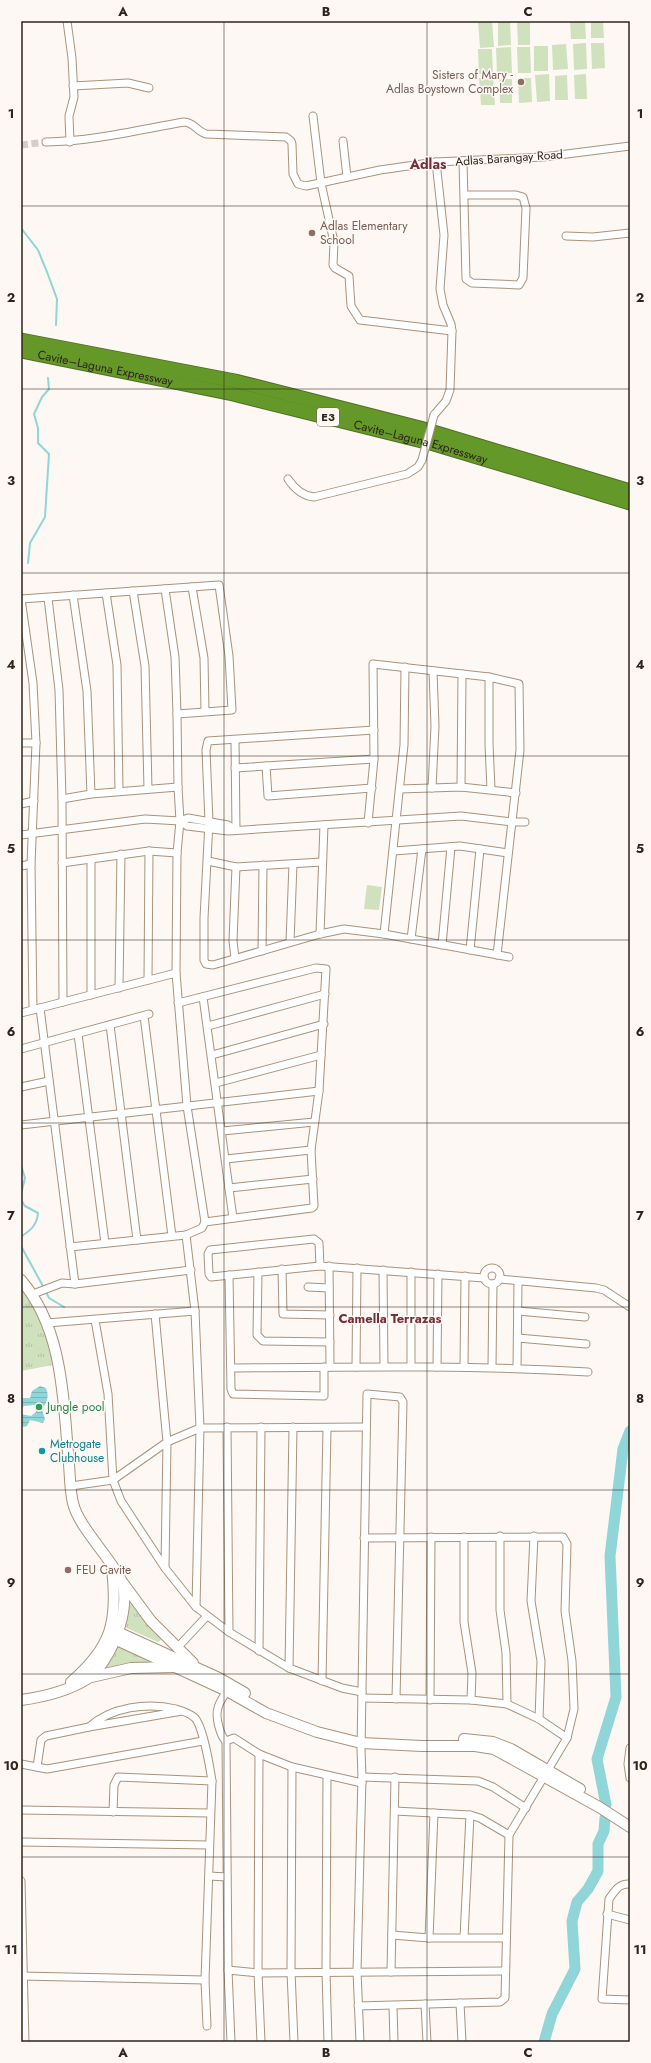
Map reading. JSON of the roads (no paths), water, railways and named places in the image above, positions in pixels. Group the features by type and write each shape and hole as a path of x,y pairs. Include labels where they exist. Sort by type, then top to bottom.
{"highway":[{"name":"Cavite–Laguna Expressway","path":"21,340 251,385 420,428 630,491"},
{"name":"Cavite–Laguna Expressway","path":"21,351 233,394 401,436 630,503"}],"street":[{"path":"46,142 70,142 69,119 74,97 72,58 67,21"},
{"path":"73,86 128,83 149,88"},
{"path":"313,116 321,183 333,237 333,265 335,268 349,276 351,306 360,320 452,331"},
{"name":"Adlas Barangay Road","path":"70,142 186,122 198,131 206,134 286,137 292,144 293,174 298,184 306,186 380,170 436,162 543,157 630,146"},
{"path":"343,141 347,177"},
{"path":"463,161 466,274 468,281 519,285 524,278 526,208 523,198 516,195 464,195"},
{"path":"288,479 292,485 303,494 314,497 407,474 418,467 422,460 434,415 446,402 450,390 452,324 443,305 440,289 444,235 436,162"},
{"path":"566,236 593,237 630,232"},
{"path":"75,1284 44,1043 36,1009 31,864 36,743 32,683 21,599 219,585 229,656 232,710 177,714"},
{"path":"192,587 204,658 205,712"},
{"path":"70,1247 186,1235 202,1228 205,1222 187,1106 176,973 177,853 180,821 177,714 175,657 164,589"},
{"path":"133,591 145,666 148,789"},
{"path":"106,593 117,665 119,790"},
{"path":"73,596 87,691 91,794"},
{"path":"48,598 59,690 63,831 63,1002"},
{"path":"368,823 374,759 373,664 489,677 519,684 520,750 497,955"},
{"path":"384,934 394,851 404,745 405,668"},
{"path":"432,788 435,726 433,671"},
{"path":"462,674 460,751 462,787"},
{"path":"489,677 491,789"},
{"path":"374,730 208,741 206,745 208,861 204,918 204,960 206,964 214,965 290,942 344,929 384,934 509,957"},
{"path":"235,740 236,830"},
{"path":"21,744 36,743"},
{"path":"235,768 374,759"},
{"path":"266,766 268,796 372,788"},
{"path":"62,800 119,790 178,787"},
{"path":"400,789 462,787 491,789 516,793"},
{"path":"21,804 34,801"},
{"path":"21,835 63,831 144,819 180,821 187,826 208,825 228,831 461,816 512,822 525,822"},
{"path":"320,934 324,825"},
{"path":"394,851 451,847 508,853"},
{"path":"442,945 451,847"},
{"path":"411,939 422,849"},
{"path":"470,950 480,849"},
{"path":"62,864 148,851 177,853"},
{"path":"148,851 148,980"},
{"path":"119,988 121,854"},
{"path":"91,860 91,995"},
{"path":"208,861 236,868 322,862"},
{"path":"21,866 31,864"},
{"path":"290,942 293,864"},
{"path":"262,951 263,865"},
{"path":"234,958 232,941 236,868"},
{"path":"178,1003 323,968 326,969 322,1055 311,1150 315,1202 312,1208 205,1222"},
{"path":"21,1013 176,973"},
{"path":"208,1026 325,994"},
{"path":"203,997 219,1104 233,1218"},
{"path":"21,1049 147,1015 156,1110 172,1236"},
{"path":"212,1055 324,1024"},
{"path":"110,1025 138,1240"},
{"path":"78,1034 105,1243"},
{"path":"216,1084 322,1055"},
{"path":"21,1086 49,1081"},
{"path":"21,1125 89,1116 219,1104 319,1091"},
{"path":"222,1131 314,1122"},
{"path":"226,1159 311,1150"},
{"path":"229,1188 314,1179"},
{"path":"186,1235 195,1311 200,1428 196,1607"},
{"path":"320,1266 319,1243 314,1239 208,1251 209,1274 211,1276 329,1266 484,1278 486,1281 493,1284"},
{"path":"229,1275 232,1368 231,1389 234,1394 324,1396 330,1342 329,1266"},
{"path":"356,1367 357,1268"},
{"path":"484,1278 485,1272 490,1268 498,1272 499,1279"},
{"path":"282,1269 283,1314 330,1315"},
{"path":"37,1293 62,1283 75,1284 191,1270"},
{"path":"383,1270 384,1366"},
{"path":"258,1272 257,1336 259,1339 263,1341 330,1342"},
{"path":"411,1272 411,1366"},
{"path":"437,1367 438,1274"},
{"path":"464,1367 465,1276"},
{"path":"492,1367 493,1284 499,1279 596,1288 630,1307"},
{"path":"21,1280 37,1293 59,1363 73,1504 121,1581 151,1621 198,1668"},
{"path":"517,1368 518,1280"},
{"path":"308,1287 329,1288"},
{"path":"47,1323 195,1311"},
{"path":"518,1312 585,1316"},
{"path":"156,1314 167,1442 165,1568"},
{"path":"95,1320 108,1394 113,1480 121,1501 165,1568 196,1607 229,1632 259,1651 289,1668 322,1681 362,1695 396,1699 471,1700 507,1704 539,1719 567,1738"},
{"path":"518,1338 586,1344"},
{"path":"232,1368 411,1366 492,1367 588,1372"},
{"path":"360,2042 357,1971 362,1780 361,1740 367,1394 400,1397 402,1399 396,1699"},
{"path":"227,1427 229,1632"},
{"path":"259,1651 262,1427"},
{"path":"289,1668 293,1427"},
{"path":"71,1486 113,1480 167,1442 200,1428 366,1427"},
{"path":"322,1681 327,1428"},
{"path":"500,1536 500,1610 506,1653 507,1704"},
{"path":"534,1536 531,1601 541,1661 539,1719"},
{"path":"358,2006 500,2002 505,1998 509,1835 547,1774 567,1738 574,1698 572,1661 565,1611 567,1544 561,1536 364,1538"},
{"path":"430,1700 432,1537"},
{"path":"464,1537 464,1622 472,1673 471,1700"},
{"path":"63,1689 94,1660 113,1634 115,1605 112,1567"},
{"path":"87,1678 99,1666 113,1634 123,1602 121,1581"},
{"path":"177,1648 208,1616"},
{"path":"113,1634 227,1691 266,1713 291,1724 361,1740 422,1746 475,1746 494,1749 547,1774 630,1822"},
{"path":"113,1634 198,1668 219,1678 268,1707 361,1740"},
{"path":"21,1700 44,1696 87,1678 131,1668 178,1667"},
{"path":"227,1691 217,1711 220,1732 222,1738 226,1741 228,1970 231,2042"},
{"path":"89,1727 104,1716 122,1710 147,1705 166,1707 182,1711 191,1715 197,1720 212,1781 205,1980 207,2026"},
{"path":"37,1767 41,1740 46,1736 182,1711"},
{"path":"226,1741 234,1738 259,1754 292,1767 327,1776 362,1780 395,1777 478,1781 493,1787 526,1808"},
{"path":"21,1764 47,1769 203,1741"},
{"path":"630,1748 628,1764 630,1778"},
{"path":"259,1754 258,1973 261,2042"},
{"path":"292,1767 291,1972 294,2042"},
{"path":"327,1776 326,1972 328,2042"},
{"path":"113,1812 114,1785 118,1777 212,1781"},
{"path":"391,1972 395,1777"},
{"path":"601,1805 630,1827"},
{"path":"21,1810 210,1813"},
{"path":"395,1811 470,1815 480,1818 509,1835"},
{"path":"429,1938 434,1813"},
{"path":"464,1938 470,1815"},
{"path":"21,1842 209,1845"},
{"path":"209,1876 227,1877"},
{"path":"21,1881 22,1976 25,2042"},
{"path":"630,1884 624,1884 615,1890 609,1899 602,1998 630,2000"},
{"path":"607,1914 630,1920"},
{"path":"392,1935 429,1938 506,1938"},
{"path":"228,1970 258,1973 505,1971"},
{"path":"22,1976 205,1980"},
{"path":"460,2003 462,2042"},
{"path":"425,2004 427,2042"},
{"path":"393,2006 394,2042"}],"water":[{"name":"Jungle pool","path":"40,1386 46,1388 48,1395 42,1410 45,1419 43,1423 30,1420 27,1426 24,1427 21,1425 21,1414 31,1416 36,1412 34,1405 24,1406 21,1409 21,1398 30,1398 32,1391"}],"waterway":[{"path":"21,228 38,250 57,299 56,325"},
{"path":"28,563 30,543 45,517 49,454 38,443 38,428 34,414 42,397 49,389 48,378"},
{"path":"21,1165 25,1178 21,1194"},
{"path":"21,1200 25,1206 38,1213 35,1224 22,1236 21,1240"},
{"path":"21,1246 44,1288"},
{"path":"46,1292 49,1298 64,1307"},
{"path":"606,1805 597,1759 616,1697 610,1556 623,1449 630,1431"},
{"path":"544,2042 552,2014 575,1969 572,1921 577,1902 588,1889 598,1871 598,1844 604,1831 605,1818"}],"tunnel":[{"path":"21,145 46,142"}],"place":[{"name":"Sisters of Mary - Adlas Boystown Complex","path":"521,82"},
{"name":"Adlas Elementary School","path":"312,233"},
{"name":"Jungle pool","path":"39,1407"},
{"name":"Metrogate Clubhouse","path":"42,1451"},
{"name":"FEU Cavite","path":"68,1570"}],"district":[{"name":"Adlas","path":"428,164"},
{"name":"Camella Terrazas","path":"390,1318"}]}
